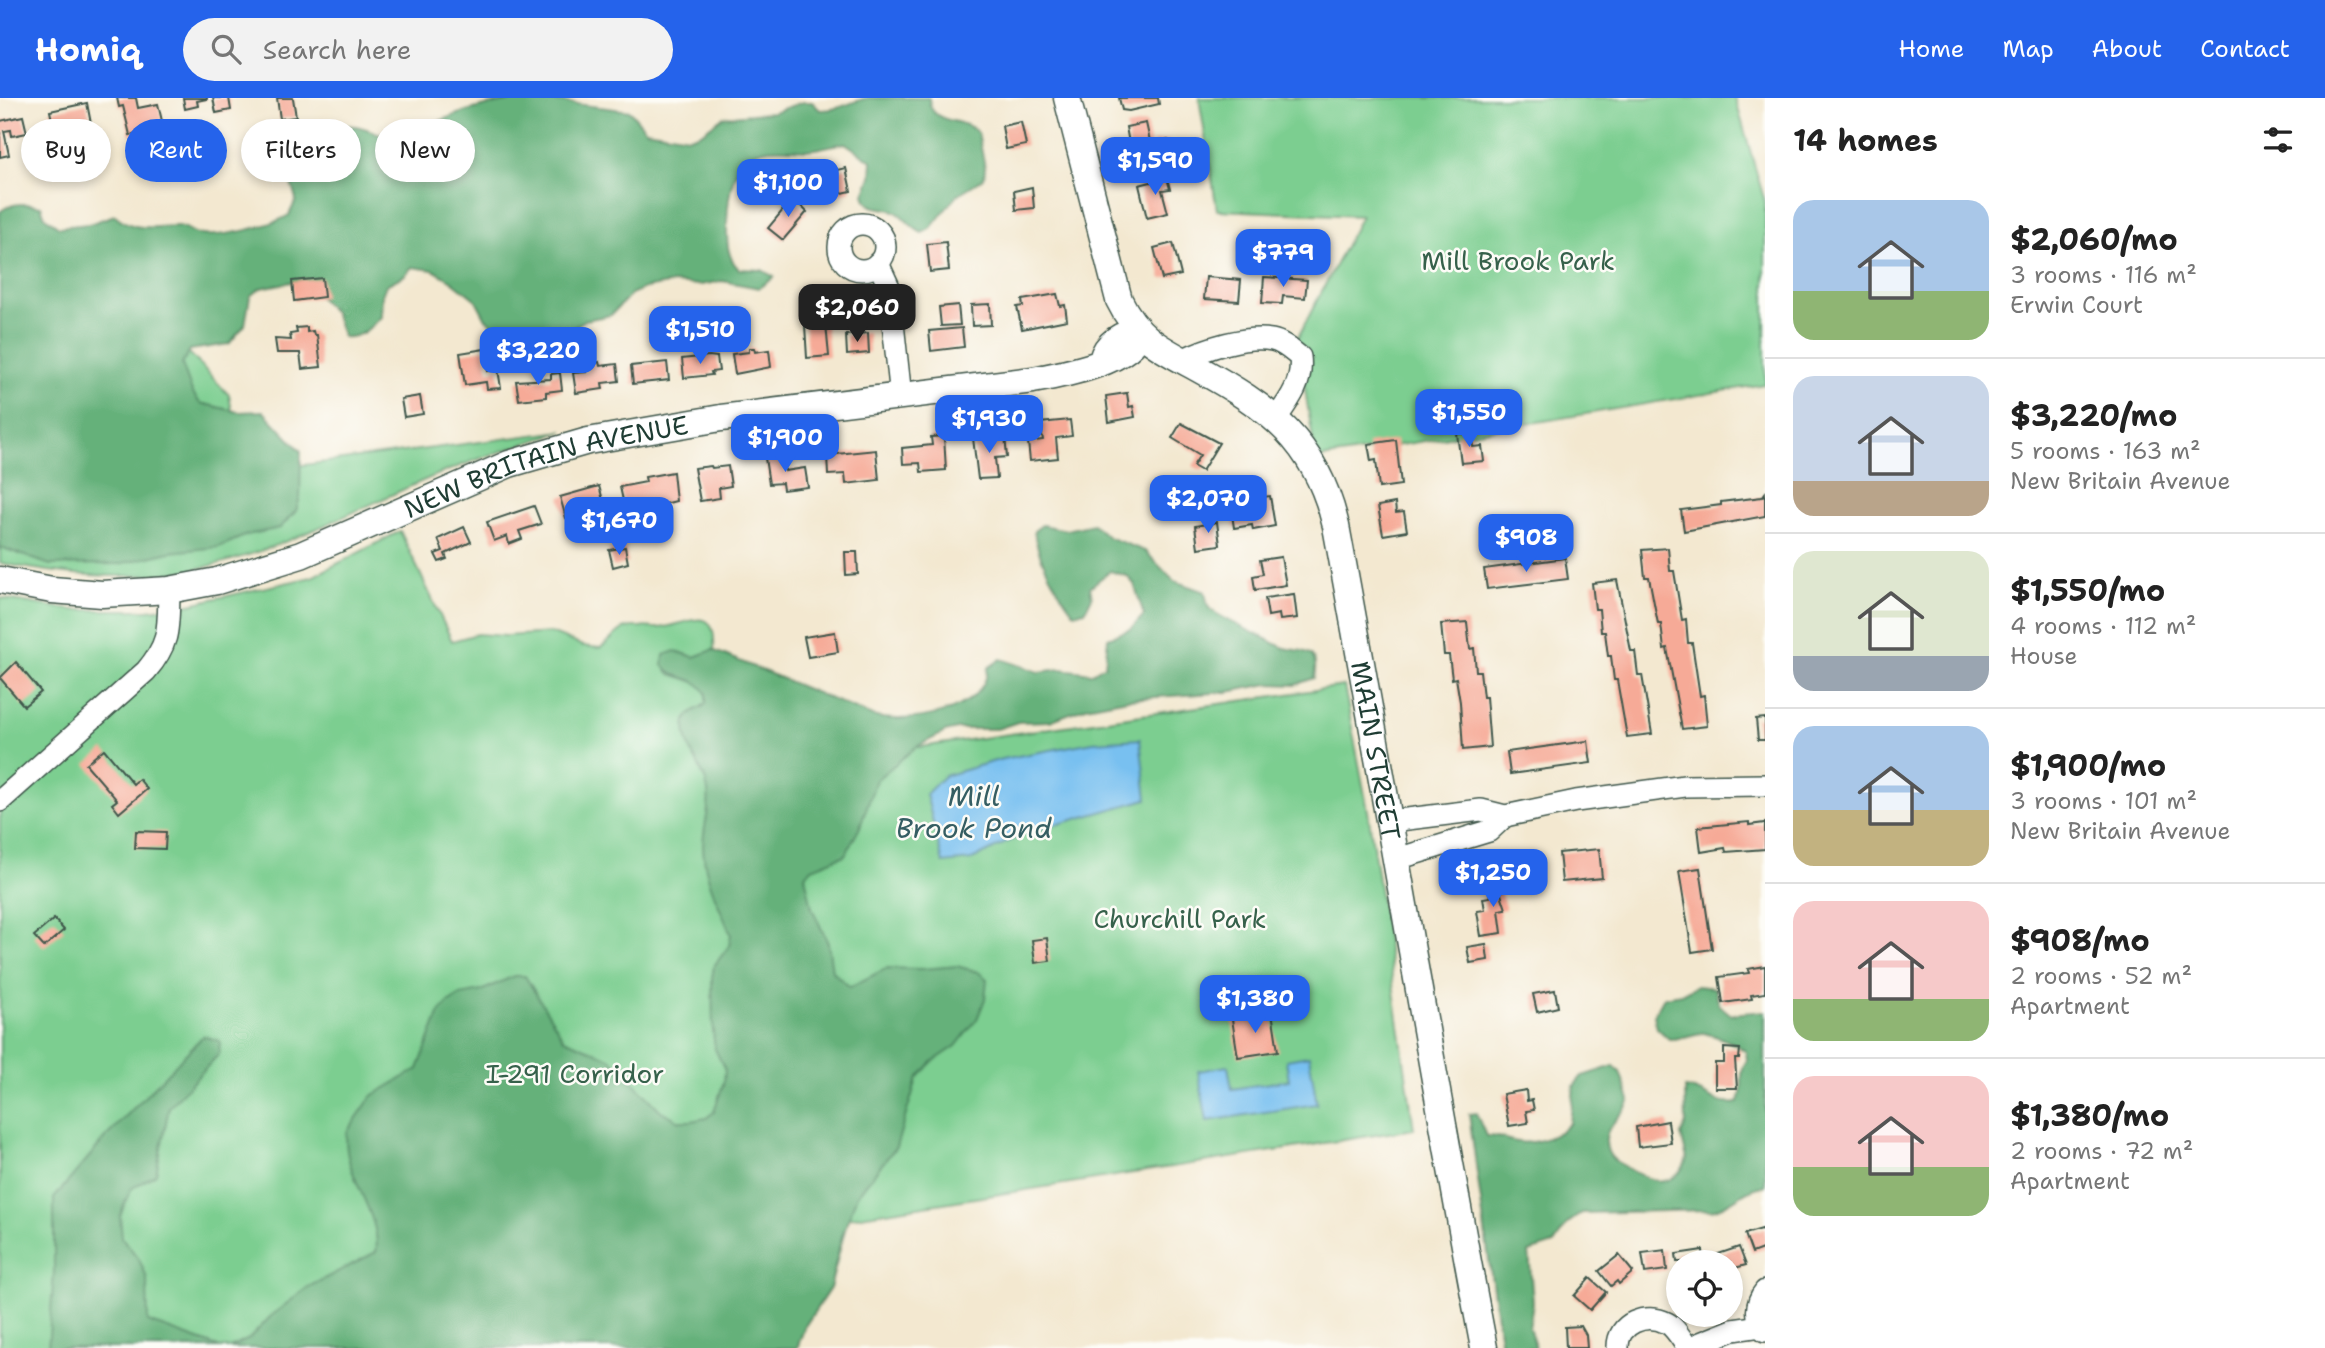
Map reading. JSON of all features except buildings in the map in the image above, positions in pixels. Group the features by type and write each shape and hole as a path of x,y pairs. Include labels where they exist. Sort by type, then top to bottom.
{"main road":[{"name":"MAIN STREET","path":"1068,98 1119,300 1139,333 1277,417 1308,454 1332,507 1391,821 1430,1063 1484,1348"},
{"name":"NEW BRITAIN AVENUE","path":"0,580 52,590 102,594 169,590 259,570 301,555 509,464 588,441 721,418 1033,380 1077,371 1102,360 1108,346 1126,333 1139,333"}],"street":[{"path":"878,263 889,287 901,397"},
{"path":"1182,360 1207,348 1239,342 1272,340 1288,348 1300,357 1302,369 1298,384 1277,417"},
{"path":"0,801 146,671 160,654 168,635 169,590"},
{"path":"1391,821 1481,810 1505,816 1576,801 1669,788 1765,785"},
{"path":"1397,859 1489,831 1499,825 1505,816"},
{"path":"1618,1348 1623,1331 1634,1321 1647,1318 1670,1324 1688,1348 1733,1330 1763,1329 1757,1306 1765,1291"}],"green space":[{"path":"530,98 630,111 646,130 689,137 701,133 723,117 773,112 803,102 812,102 820,110 834,109 868,98 929,98 935,113 965,124 978,133 985,167 984,178 957,195 930,229 922,233 896,212 869,204 864,194 871,177 872,161 845,143 807,150 763,150 752,154 738,169 730,190 727,223 729,253 739,269 762,270 774,277 759,288 722,281 701,285 673,283 645,288 631,294 611,315 585,320 564,334 532,336 495,327 486,319 476,300 433,270 412,267 405,275 386,285 382,295 381,317 364,332 349,337 343,337 334,312 302,280 261,288 250,296 245,325 229,344 190,350 182,364 192,392 200,403 239,412 263,411 301,451 300,497 296,511 280,528 247,535 219,547 170,552 119,564 50,565 0,547 0,212 14,205 41,206 45,217 59,227 89,224 115,215 122,221 137,226 181,226 199,235 247,230 289,215 296,200 291,182 361,182 361,127 375,132 375,182 475,182 475,119 446,119 473,109"},
{"name":"Mill Brook Park","path":"1199,98 1735,98 1765,202 1765,384 1316,459 1297,339 1361,216 1217,210"},
{"path":"89,247 229,395 243,473 563,431 454,468 275,546 215,565 162,574 115,576 46,571 0,563 0,259"},
{"name":"I-291 Corridor","path":"1093,524 1108,537 1145,551 1174,581 1205,592 1209,608 1213,612 1282,647 1311,655 1314,659 1314,678 1295,685 1268,684 1228,692 1128,699 1086,707 1050,721 1018,722 997,729 957,729 916,747 876,780 860,827 845,855 812,868 805,876 812,908 828,943 832,971 850,987 887,968 957,966 978,972 987,979 985,999 977,1019 956,1046 931,1063 917,1079 896,1147 857,1195 841,1239 830,1288 805,1326 797,1348 230,1348 249,1339 271,1316 308,1287 376,1252 373,1223 350,1162 347,1132 372,1096 418,1069 440,1012 461,995 481,991 514,976 525,976 564,1039 610,1058 661,1111 680,1121 706,1118 714,1112 725,1070 715,1049 712,978 714,966 729,946 731,935 706,870 703,839 708,791 685,729 689,715 706,704 706,693 696,683 668,670 663,665 664,655 675,651 694,657 713,650 872,716 904,719 942,713 959,706 984,684 988,668 1001,659 1039,672 1061,669 1092,673 1105,665 1108,638 1131,629 1144,615 1134,584 1127,576 1110,571 1090,587 1092,597 1085,611 1074,613 1044,563 1034,531 1042,525 1067,530"},
{"path":"400,531 452,641 477,634 506,636 551,633 583,646 600,648 620,631 629,628 658,628 698,620 711,625 714,650 694,657 680,652 663,665 670,674 700,683 706,693 706,703 686,719 688,741 704,778 1344,686 1368,811 1414,1129 848,1218 830,1288 805,1326 797,1348 0,1348 0,598 73,610 148,610 181,606 312,577"},
{"path":"1696,986 1715,988 1719,1005 1730,1014 1765,1011 1765,1186 1750,1190 1711,1210 1582,1213 1568,1223 1554,1244 1529,1252 1533,1302 1529,1328 1536,1348 1501,1348 1469,1114 1476,1113 1486,1136 1525,1143 1547,1138 1570,1123 1574,1086 1582,1076 1614,1066 1620,1072 1630,1100 1608,1130 1608,1152 1617,1162 1646,1178 1662,1181 1676,1176 1687,1159 1681,1135 1686,1123 1685,1088 1722,1103 1738,1103 1742,1071 1747,1060 1746,1052 1720,1038 1700,1033 1669,1039 1657,1028 1654,1015 1664,997 1681,994"},
{"path":"203,1036 220,1041 219,1054 169,1107 156,1174 131,1189 120,1215 122,1238 139,1259 147,1278 148,1322 221,1348 48,1348 54,1272 54,1198 106,1137"}],"water":[{"name":"Mill Brook Pond","path":"1140,739 1147,799 1023,834 972,860 943,863 926,794 944,776 1002,759 1093,742"},
{"path":"1309,1056 1317,1104 1207,1121 1198,1071 1228,1066 1232,1089 1289,1080 1286,1060"}],"park label":[{"name":"Churchill Park","path":"1180,918"}]}
